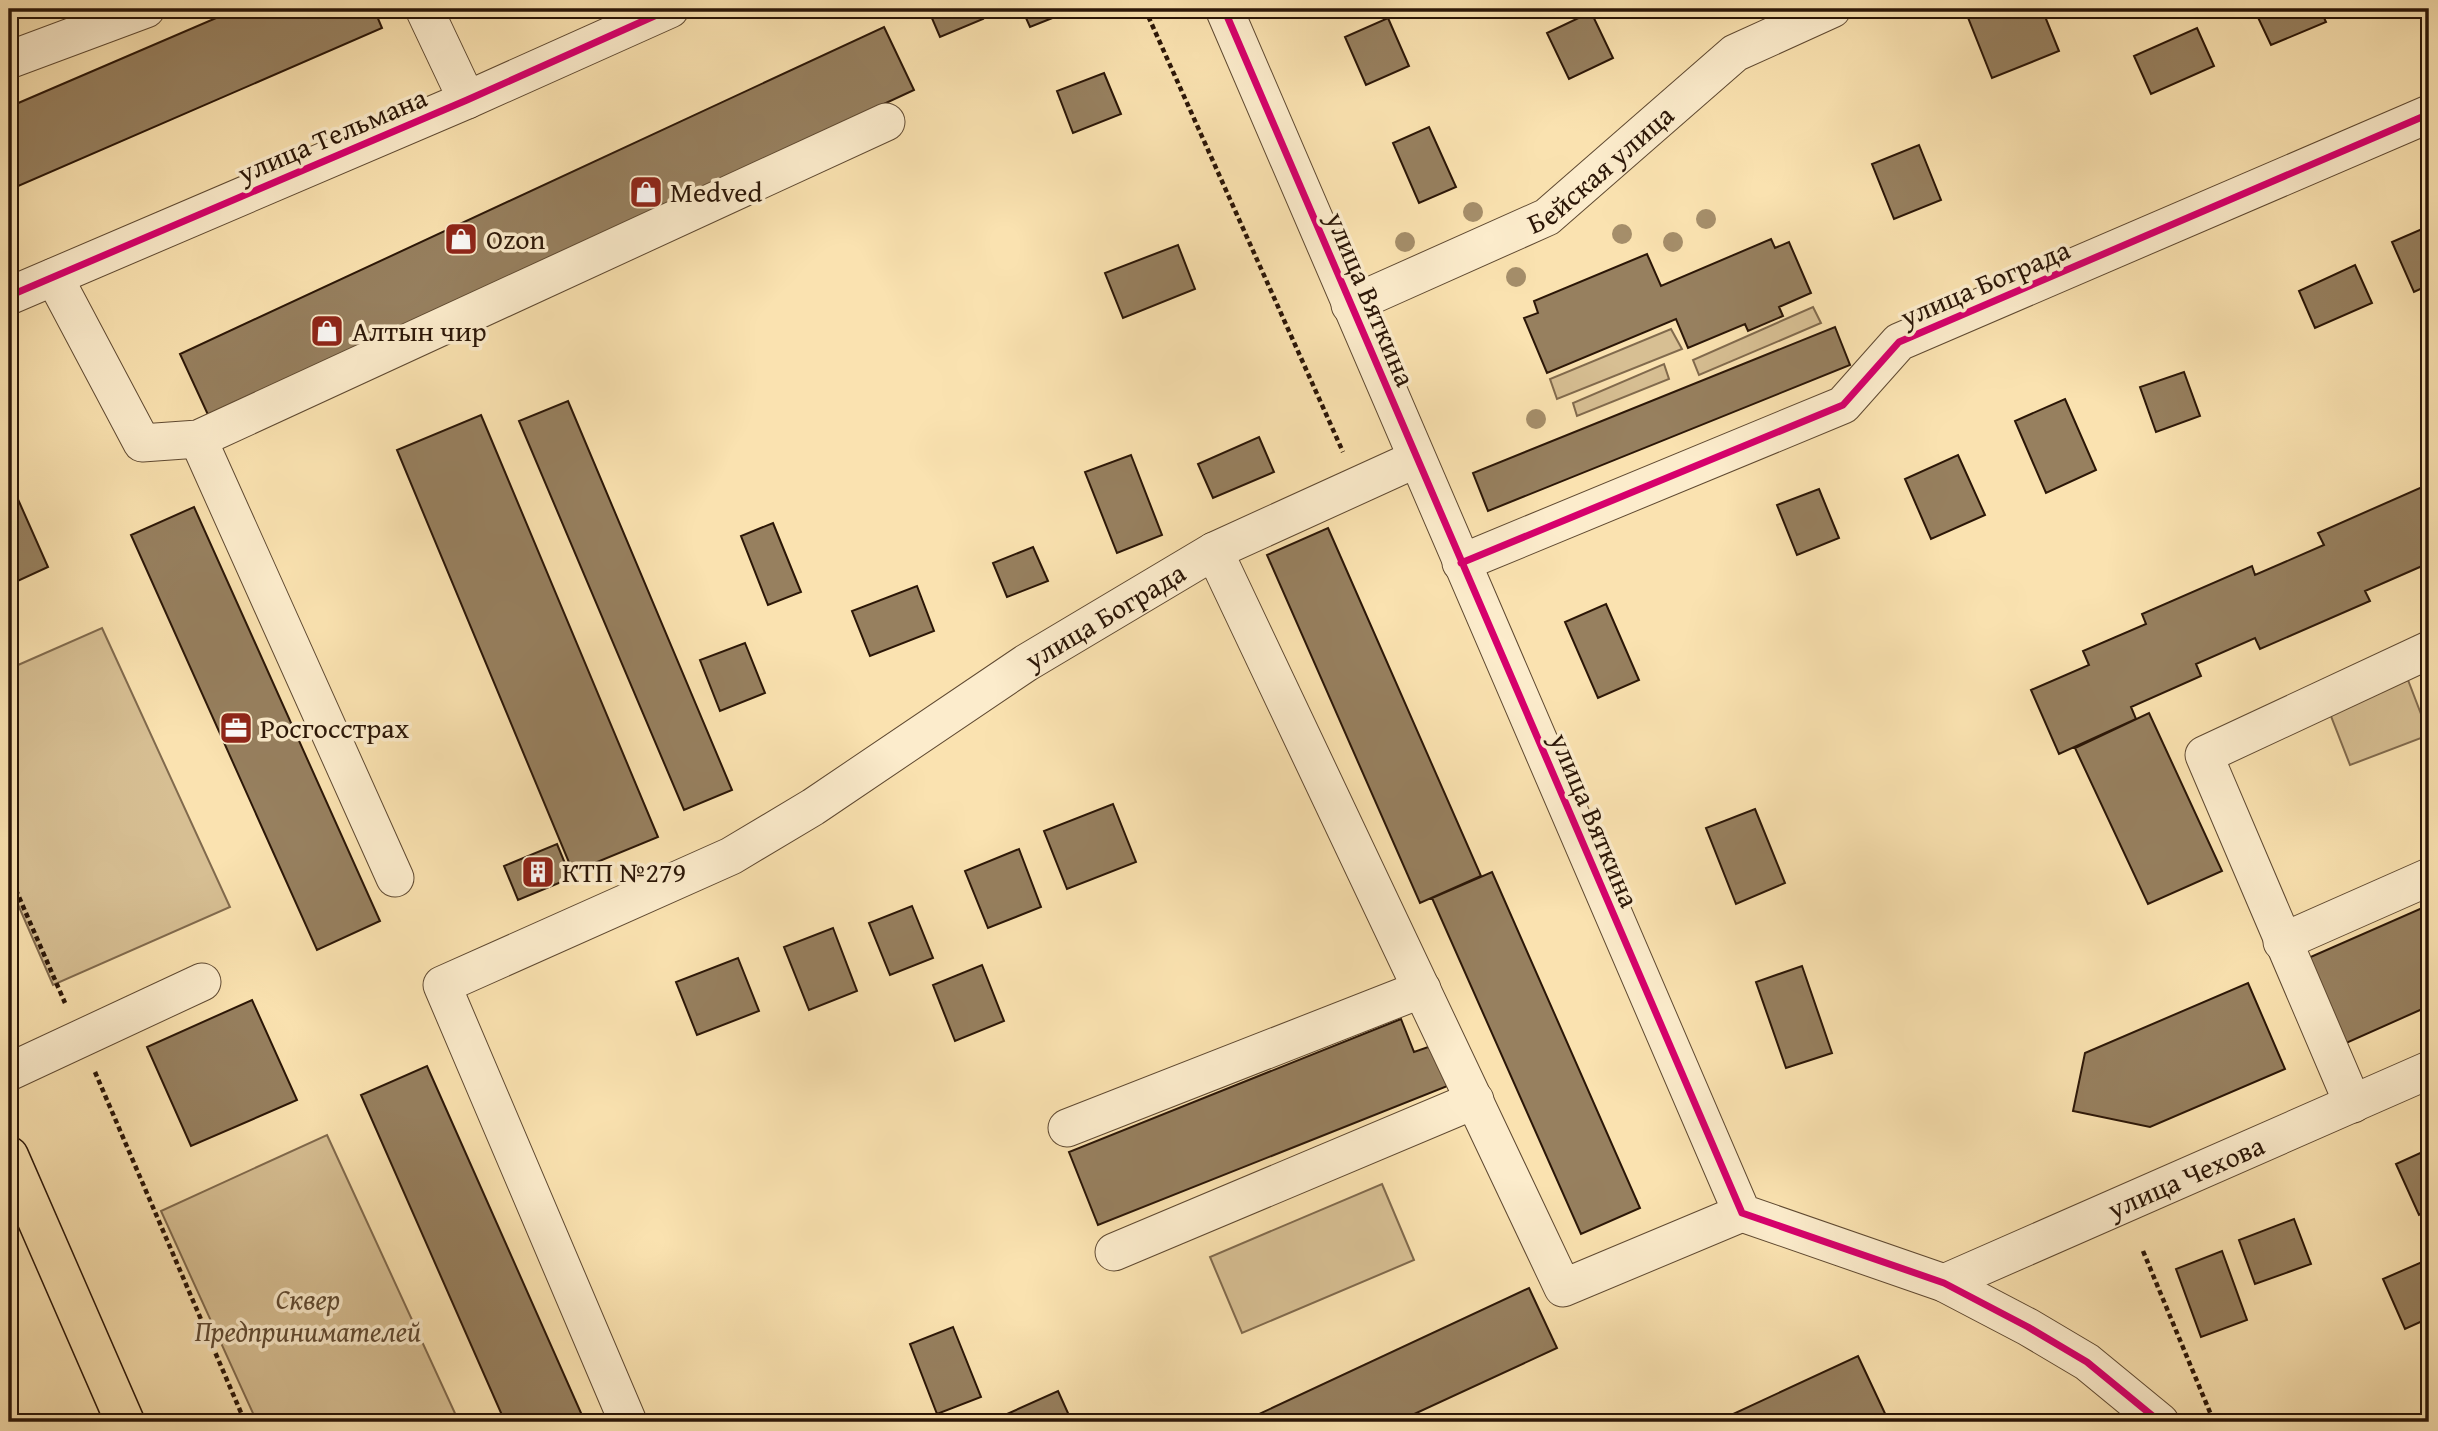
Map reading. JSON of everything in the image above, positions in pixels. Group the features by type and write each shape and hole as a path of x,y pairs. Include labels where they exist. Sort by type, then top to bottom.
{"main road":[{"path":"12,1171 125,1422"}],"street":[{"path":"9,60 146,9"},
{"path":"424,9 467,100"},
{"name":"улица Тельмана","path":"9,296 467,100 670,9"},
{"name":"улица Вяткина","path":"1224,9 1742,1213"},
{"name":"Бейская улица","path":"1350,304 1547,217 1735,53 1832,9"},
{"name":"улица Бограда","path":"1461,563 1843,405 1899,342 2429,114"},
{"path":"54,276 142,443 198,439 886,122"},
{"path":"198,439 395,878"},
{"name":"улица Бограда","path":"628,1422 442,985 731,856 813,807 1026,663 1214,551 1416,459"},
{"path":"1214,551 1563,1288 1742,1213 1944,1283 2028,1327 2087,1362 2160,1422"},
{"path":"2353,1104 2204,755 2429,650"},
{"path":"2282,942 2429,877"},
{"path":"9,1072 202,982"},
{"path":"1067,1128 1422,989"},
{"name":"улица Чехова","path":"1944,1283 2429,1070"},
{"path":"1114,1252 1475,1100"}],"path":[{"path":"1146,9 1358,486"},
{"path":"9,874 245,1422"},
{"path":"2143,1251 2214,1422"}],"green space":[{"path":"1813,307 1821,323 1699,375 1693,360"},
{"path":"1671,329 1682,349 1557,399 1550,379"},
{"path":"1664,364 1669,379 1577,416 1573,403"},
{"path":"102,628 230,907 53,985 9,884 9,669"},
{"path":"2408,680 2429,735 2350,765 2329,711"},
{"name":"Сквер Предпринимателей","path":"327,1135 459,1422 257,1422 161,1211"},
{"path":"1382,1184 1414,1260 1242,1333 1210,1257"}],"building":[{"path":"237,9 374,9 382,28 9,190 9,107"},
{"path":"928,9 979,9 983,19 940,37"},
{"path":"1022,9 1075,9 1030,27"},
{"path":"1982,9 2042,9 2059,51 1992,78 1967,15"},
{"path":"2254,9 2320,9 2326,22 2271,45"},
{"path":"1591,12 1613,58 1569,79 1547,33"},
{"path":"1388,18 1409,66 1366,85 1345,37"},
{"path":"884,27 914,90 209,417 180,354"},
{"path":"2197,28 2214,66 2151,94 2134,56"},
{"path":"1104,73 1121,114 1073,133 1057,91"},
{"path":"1429,127 1456,187 1419,203 1393,143"},
{"path":"1919,145 1941,200 1894,219 1872,164"},
{"path":"2429,226 2429,285 2414,292 2392,242"},
{"path":"1771,239 1775,248 1789,242 1811,293 1779,307 1783,316 1748,331 1745,324 1688,348 1676,319 1547,373 1524,318 1538,313 1534,301 1647,254 1661,286"},
{"path":"1178,245 1195,289 1123,318 1105,273"},
{"path":"2355,265 2372,303 2315,328 2299,291"},
{"path":"1835,327 1850,365 1488,511 1473,473"},
{"path":"2184,372 2200,416 2156,432 2140,387"},
{"path":"2065,399 2096,470 2046,493 2015,421"},
{"path":"568,401 732,790 684,810 519,421"},
{"path":"481,415 658,837 573,872 397,450"},
{"path":"1259,437 1274,472 1213,498 1198,464"},
{"path":"1131,455 1162,535 1117,553 1085,472"},
{"path":"1958,455 1985,515 1931,539 1905,479"},
{"path":"9,479 48,567 9,585"},
{"path":"2429,484 2429,563 2365,591 2370,601 2260,649 2255,638 2196,664 2201,676 2131,707 2136,719 2059,754 2031,690 2089,665 2083,651 2146,624 2142,614 2252,566 2255,575 2324,545 2318,533"},
{"path":"1819,489 1839,538 1797,555 1777,505"},
{"path":"194,507 380,921 317,950 131,535"},
{"path":"773,523 801,592 768,605 741,536"},
{"path":"1328,528 1481,876 1420,903 1267,555"},
{"path":"1033,547 1048,581 1007,597 993,563"},
{"path":"917,586 934,631 870,656 852,611"},
{"path":"1606,604 1639,680 1598,698 1565,622"},
{"path":"745,643 765,693 720,711 700,660"},
{"path":"2149,713 2222,871 2148,904 2075,748"},
{"path":"1113,804 1136,862 1067,889 1044,831"},
{"path":"1755,809 1785,883 1736,904 1706,828"},
{"name":"КТП №279","path":"557,844 571,878 518,900 504,866"},
{"path":"1019,849 1041,907 988,928 965,871"},
{"path":"1492,872 1640,1208 1581,1234 1432,898"},
{"path":"2429,905 2429,1006 2344,1044 2306,959"},
{"path":"912,906 933,958 890,975 869,923"},
{"path":"833,928 857,991 809,1010 784,947"},
{"path":"738,958 759,1011 697,1035 676,982"},
{"path":"982,965 1004,1021 955,1041 933,985"},
{"path":"1802,966 1832,1053 1786,1068 1756,982"},
{"path":"2248,983 2285,1069 2150,1127 2073,1111 2085,1053"},
{"path":"252,1000 297,1100 191,1146 147,1047"},
{"path":"1401,1019 1414,1052 1434,1045 1450,1085 1098,1225 1069,1152"},
{"path":"427,1066 585,1422 505,1422 361,1095"},
{"path":"2429,1149 2429,1210 2419,1215 2396,1164"},
{"path":"2294,1219 2311,1264 2255,1284 2239,1240"},
{"path":"2222,1251 2247,1320 2201,1337 2176,1269"},
{"path":"2429,1259 2429,1318 2405,1329 2383,1279"},
{"path":"1529,1288 1557,1348 1397,1422 1242,1422"},
{"path":"953,1327 981,1397 937,1414 910,1344"},
{"path":"1858,1356 1889,1422 1716,1422"},
{"path":"1058,1391 1072,1422 1011,1422 1007,1414"}],"cycle path":[{"path":"9,296 467,100 670,9"},
{"path":"1224,9 1742,1213 1944,1283 2028,1327 2087,1362 2160,1422"},
{"path":"1461,563 1843,405 1899,342 2429,114"}],"place":[{"name":"Medved","path":"646,192"},
{"name":"Ozon","path":"461,239"},
{"name":"Алтын чир","path":"327,331"},
{"name":"Росгосстрах","path":"236,728"},
{"name":"КТП №279","path":"538,872"}]}
